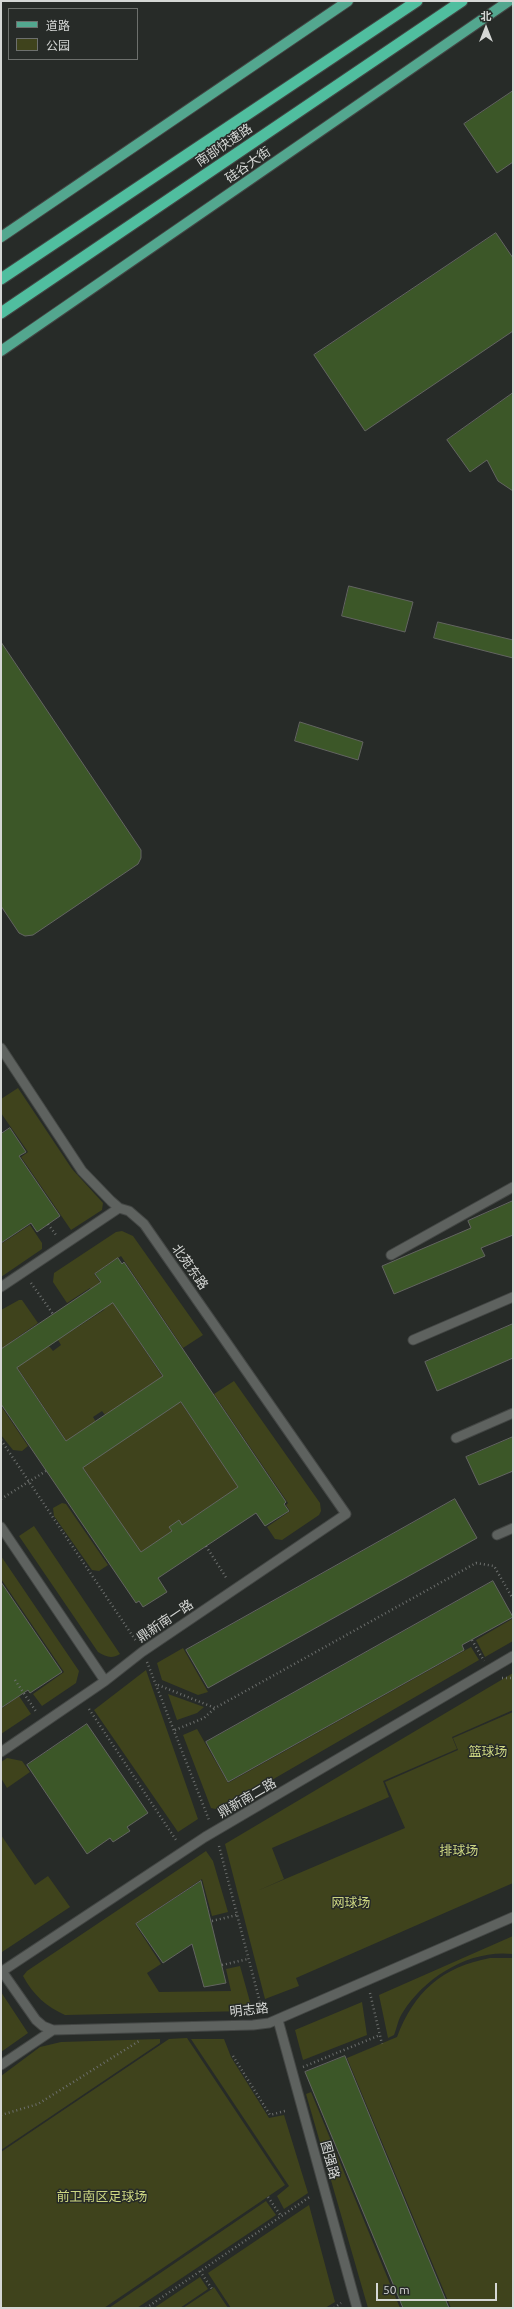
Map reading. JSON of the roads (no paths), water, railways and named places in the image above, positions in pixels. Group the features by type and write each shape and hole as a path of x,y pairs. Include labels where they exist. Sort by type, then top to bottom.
{"highway":[{"name":"南部快速路","path":"1,279 417,1"},
{"name":"南部快速路","path":"1,313 462,1"}],"main road":[{"path":"1,238 348,1"},
{"name":"硅谷大街","path":"1,351 509,1"}],"lane":[{"name":"北苑东路","path":"1,1048 82,1171 119,1208 129,1211 144,1224 346,1514"},
{"path":"391,1255 513,1187"},
{"path":"1,1287 119,1208"},
{"path":"414,1340 513,1297"},
{"path":"456,1438 513,1413"},
{"name":"鼎新南一路","path":"1,1752 105,1681 142,1652 346,1514"},
{"path":"1,1527 105,1681"},
{"path":"497,1535 513,1528"},
{"name":"鼎新南二路","path":"1,1971 205,1837 513,1656"},
{"name":"明志路","path":"52,2030 252,2025 278,2020 513,1917"},
{"path":"1,1971 36,2020 43,2026 52,2030"},
{"name":"图强路","path":"278,2020 357,2308"},
{"path":"1,2065 52,2030"}],"park label":[{"name":"篮球场","path":"488,1752"},
{"name":"排球场","path":"459,1851"},
{"name":"网球场","path":"351,1903"},
{"name":"前卫南区足球场","path":"102,2197"}]}
